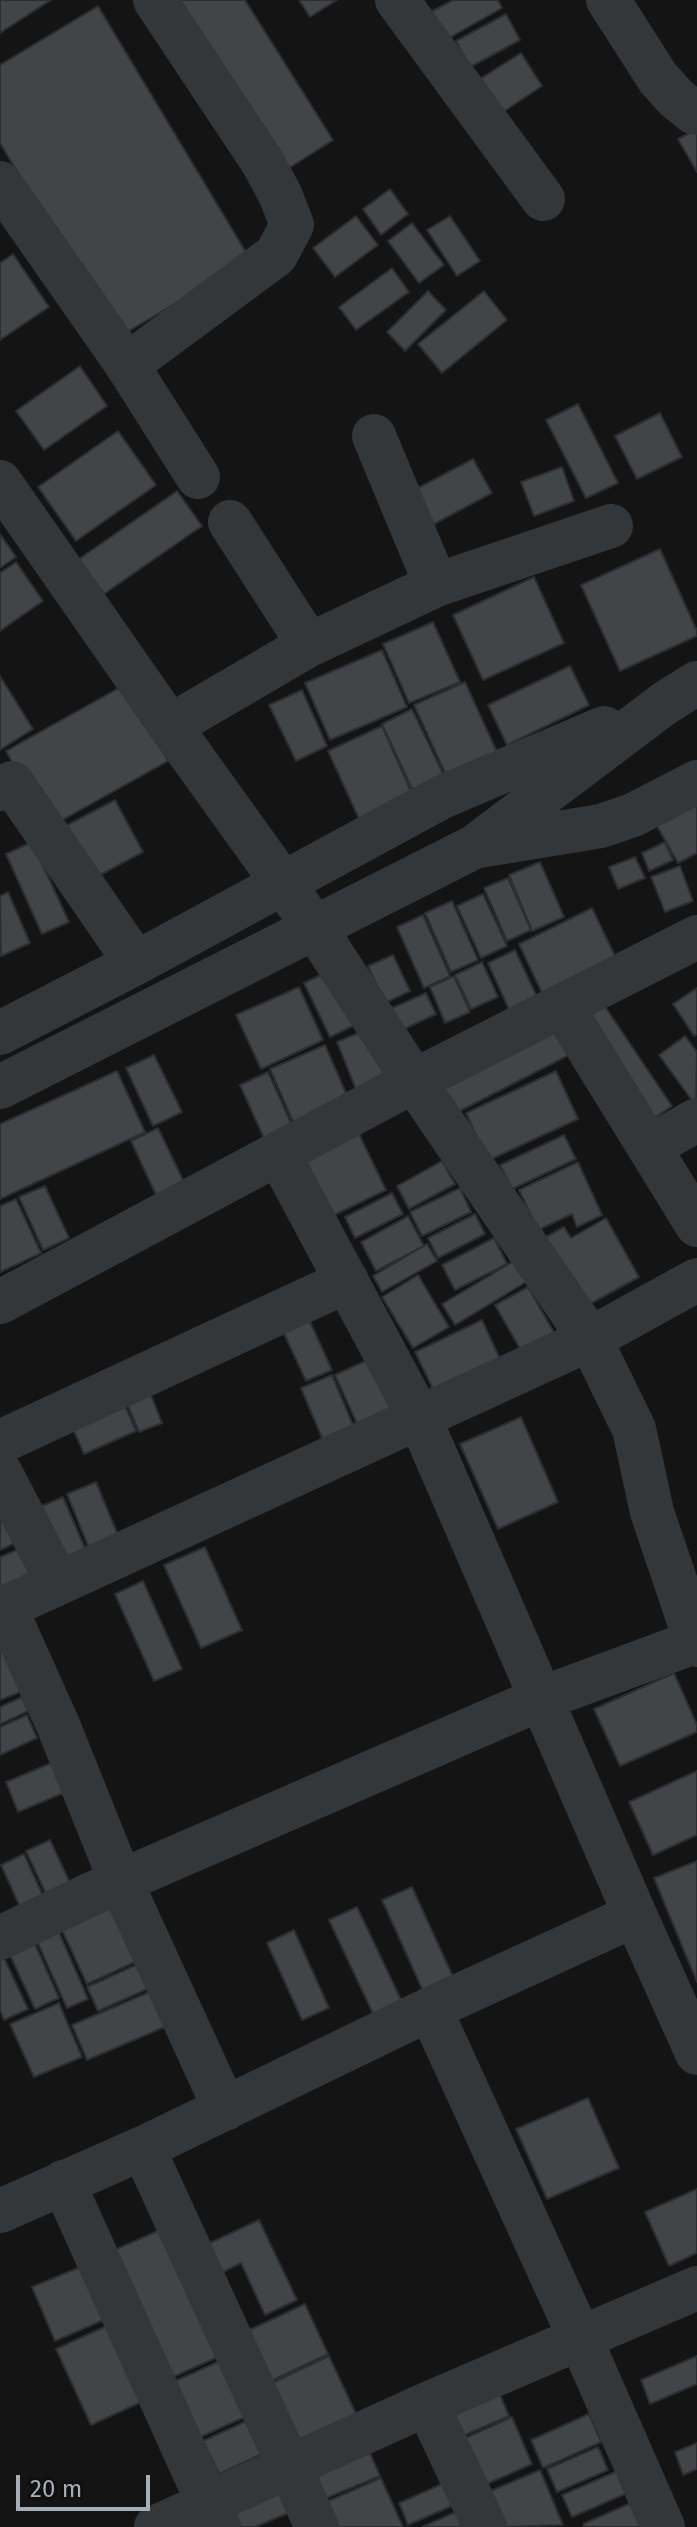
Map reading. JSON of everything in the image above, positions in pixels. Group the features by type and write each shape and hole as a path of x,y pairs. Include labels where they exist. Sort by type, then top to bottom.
{"street":[{"path":"127,365 276,255 292,225 262,161 155,0"},
{"path":"397,0 543,199"},
{"path":"608,0 658,78 675,97 697,113"},
{"path":"0,183 127,365 198,477"},
{"path":"374,436 436,585"},
{"path":"0,482 315,928 414,1081 590,1339 634,1429 652,1512 696,1643 540,1699 87,1896 0,1938"},
{"path":"230,522 309,645"},
{"path":"170,726 309,645 436,585 611,526"},
{"path":"0,1087 474,847 681,693"},
{"path":"0,1033 442,797 681,693"},
{"path":"474,847 601,826 633,815 697,782"},
{"path":"0,789 12,783 136,963"},
{"path":"0,1302 414,1081 697,937"},
{"path":"562,1006 697,1225"},
{"path":"649,1147 697,1120"},
{"path":"279,1155 419,1417 635,1915 693,2033"},
{"path":"225,2109 121,1882 58,1725 2,1608 590,1339 697,1280"},
{"path":"0,1442 347,1281"},
{"path":"0,1472 58,1583"},
{"path":"0,2211 143,2148 430,2009 635,1915"},
{"path":"430,2009 663,2527"},
{"path":"143,2148 317,2527"},
{"path":"63,2182 214,2515"},
{"path":"156,2527 214,2515 288,2467 697,2288"},
{"path":"427,2404 485,2527"}],"building":[{"path":"0,0 51,0 0,33"},
{"path":"178,0 245,0 333,140 286,170"},
{"path":"299,0 337,0 310,17"},
{"path":"453,0 498,0 502,8 440,43 425,15"},
{"path":"98,6 250,259 117,338 0,143 0,65"},
{"path":"506,14 520,40 470,67 456,41"},
{"path":"521,53 542,86 494,118 472,84"},
{"path":"697,129 697,172 678,139"},
{"path":"390,189 408,214 381,235 363,209"},
{"path":"356,216 378,245 335,277 313,248"},
{"path":"450,216 480,261 457,276 427,230"},
{"path":"412,223 444,265 419,283 388,241"},
{"path":"13,254 49,307 0,340 0,263"},
{"path":"392,268 409,292 356,330 339,307"},
{"path":"428,291 446,310 405,351 387,332"},
{"path":"484,291 507,320 442,373 418,344"},
{"path":"80,366 107,406 44,450 16,411"},
{"path":"578,404 618,483 586,498 546,420"},
{"path":"660,413 682,457 637,479 615,436"},
{"path":"118,431 156,485 76,541 38,487"},
{"path":"473,459 492,493 434,524 416,489"},
{"path":"562,467 574,501 534,516 521,482"},
{"path":"177,491 202,526 104,594 79,559"},
{"path":"0,534 16,557 0,568"},
{"path":"660,549 697,636 620,671 581,585"},
{"path":"16,562 43,601 0,631 0,573"},
{"path":"534,577 564,643 483,680 453,615"},
{"path":"433,622 460,682 409,703 383,644"},
{"path":"382,650 407,707 330,740 305,683"},
{"path":"570,666 589,705 507,745 488,705"},
{"path":"0,676 33,729 0,750"},
{"path":"465,682 497,752 446,775 414,705"},
{"path":"126,684 168,761 48,828 6,751"},
{"path":"302,690 327,746 296,761 269,705"},
{"path":"412,709 444,776 413,791 382,724"},
{"path":"382,726 413,796 360,821 328,751"},
{"path":"697,795 697,853 678,863 653,819"},
{"path":"115,800 143,852 85,883 58,830"},
{"path":"32,842 69,922 42,934 6,854"},
{"path":"665,842 673,860 649,871 642,853"},
{"path":"635,857 645,878 618,889 609,867"},
{"path":"540,862 564,917 532,931 509,875"},
{"path":"680,866 693,901 665,912 651,877"},
{"path":"508,878 531,930 507,941 484,888"},
{"path":"8,892 30,943 1,956 0,896"},
{"path":"483,894 507,946 481,958 457,906"},
{"path":"452,901 478,960 451,972 425,913"},
{"path":"592,908 616,958 542,993 519,944"},
{"path":"423,915 450,976 424,988 397,927"},
{"path":"515,950 539,1001 511,1014 488,963"},
{"path":"393,955 410,991 385,1003 368,966"},
{"path":"482,962 498,997 471,1009 455,975"},
{"path":"329,971 355,1025 330,1037 304,983"},
{"path":"454,976 470,1012 445,1023 430,987"},
{"path":"299,987 323,1040 261,1069 236,1015"},
{"path":"697,988 697,1034 694,1036 673,1004"},
{"path":"426,993 436,1014 402,1030 392,1008"},
{"path":"604,1005 672,1106 653,1119 586,1018"},
{"path":"553,1023 569,1055 454,1114 438,1082"},
{"path":"368,1029 391,1082 359,1097 337,1042"},
{"path":"685,1036 697,1052 696,1106 659,1055"},
{"path":"325,1045 353,1109 298,1133 270,1069"},
{"path":"154,1055 182,1112 153,1126 126,1068"},
{"path":"117,1071 145,1132 0,1199 0,1124"},
{"path":"556,1071 578,1119 487,1161 466,1113"},
{"path":"268,1072 295,1132 267,1145 240,1085"},
{"path":"158,1128 185,1184 157,1197 131,1141"},
{"path":"357,1130 386,1190 324,1220 295,1161"},
{"path":"564,1135 576,1159 512,1189 500,1165"},
{"path":"442,1161 455,1184 409,1209 397,1186"},
{"path":"578,1162 602,1215 577,1227 572,1214 538,1230 519,1190"},
{"path":"45,1186 69,1238 43,1250 19,1197"},
{"path":"460,1188 471,1212 422,1236 410,1212"},
{"path":"392,1193 403,1214 355,1238 345,1217"},
{"path":"16,1199 41,1253 0,1272 0,1206"},
{"path":"475,1214 485,1234 438,1258 428,1238"},
{"path":"408,1216 424,1246 376,1271 361,1242"},
{"path":"606,1218 639,1277 581,1309 542,1239 564,1227 571,1238"},
{"path":"494,1238 507,1264 455,1290 442,1265"},
{"path":"427,1244 437,1261 382,1292 373,1276"},
{"path":"519,1258 531,1279 455,1325 442,1304"},
{"path":"418,1275 449,1327 413,1348 382,1297"},
{"path":"528,1287 556,1336 523,1354 495,1305"},
{"path":"307,1315 332,1370 306,1381 281,1327"},
{"path":"482,1320 501,1361 435,1393 415,1352"},
{"path":"374,1357 404,1420 364,1439 335,1375"},
{"path":"332,1375 356,1432 325,1445 301,1388"},
{"path":"147,1385 162,1423 139,1432 123,1394"},
{"path":"120,1394 136,1431 84,1454 68,1417"},
{"path":"521,1417 558,1502 498,1529 460,1444"},
{"path":"96,1482 120,1540 91,1553 67,1494"},
{"path":"63,1497 87,1553 62,1563 39,1507"},
{"path":"0,1519 17,1542 0,1550"},
{"path":"26,1546 43,1584 0,1602 0,1557"},
{"path":"205,1547 242,1630 201,1648 164,1565"},
{"path":"143,1581 182,1669 154,1681 115,1594"},
{"path":"0,1639 23,1691 0,1700"},
{"path":"674,1673 697,1725 697,1732 620,1766 594,1709"},
{"path":"22,1697 28,1711 0,1724 0,1707"},
{"path":"27,1715 37,1738 0,1755 0,1727"},
{"path":"61,1759 73,1789 18,1812 6,1782"},
{"path":"697,1771 697,1835 653,1855 629,1802"},
{"path":"50,1840 72,1887 48,1898 26,1851"},
{"path":"24,1854 43,1896 20,1907 1,1865"},
{"path":"697,1861 697,1982 654,1878"},
{"path":"412,1887 454,1979 424,1993 382,1900"},
{"path":"109,1905 137,1961 87,1984 61,1928"},
{"path":"357,1907 404,2006 376,2020 329,1920"},
{"path":"58,1930 88,1999 67,2008 36,1939"},
{"path":"294,1930 329,2008 302,2020 267,1943"},
{"path":"33,1940 59,1998 35,2009 8,1951"},
{"path":"4,1958 28,2009 4,2020 0,2010 0,1960"},
{"path":"145,1961 156,1985 98,2011 87,1987"},
{"path":"152,1991 167,2026 87,2060 72,2025"},
{"path":"59,2003 82,2057 34,2077 10,2024"},
{"path":"588,2098 619,2168 547,2199 516,2129"},
{"path":"697,2189 697,2253 669,2266 645,2212"},
{"path":"259,2220 297,2300 265,2315 241,2263 215,2276 201,2247"},
{"path":"165,2228 220,2356 164,2381 107,2253"},
{"path":"90,2263 113,2316 55,2341 32,2287"},
{"path":"305,2304 328,2354 269,2382 245,2332"},
{"path":"115,2322 150,2398 91,2425 56,2349"},
{"path":"329,2356 357,2416 300,2443 272,2383"},
{"path":"697,2356 697,2384 650,2404 641,2380"},
{"path":"220,2361 245,2417 191,2441 166,2385"},
{"path":"495,2383 509,2416 460,2437 446,2403"},
{"path":"589,2414 601,2442 543,2468 531,2440"},
{"path":"512,2417 532,2464 480,2487 459,2441"},
{"path":"253,2418 268,2451 219,2474 203,2441"},
{"path":"697,2443 697,2469 683,2475 675,2452"},
{"path":"367,2446 380,2476 326,2498 314,2468"},
{"path":"598,2447 608,2470 557,2492 547,2469"},
{"path":"622,2469 632,2491 572,2517 562,2495"},
{"path":"540,2470 563,2525 502,2527 488,2492"},
{"path":"381,2478 403,2527 334,2527 324,2503"},
{"path":"451,2480 461,2502 408,2525 399,2503"},
{"path":"279,2485 291,2512 255,2527 230,2527 222,2510"},
{"path":"640,2499 653,2527 584,2527 583,2524"},
{"path":"460,2510 468,2527 422,2527"}]}
